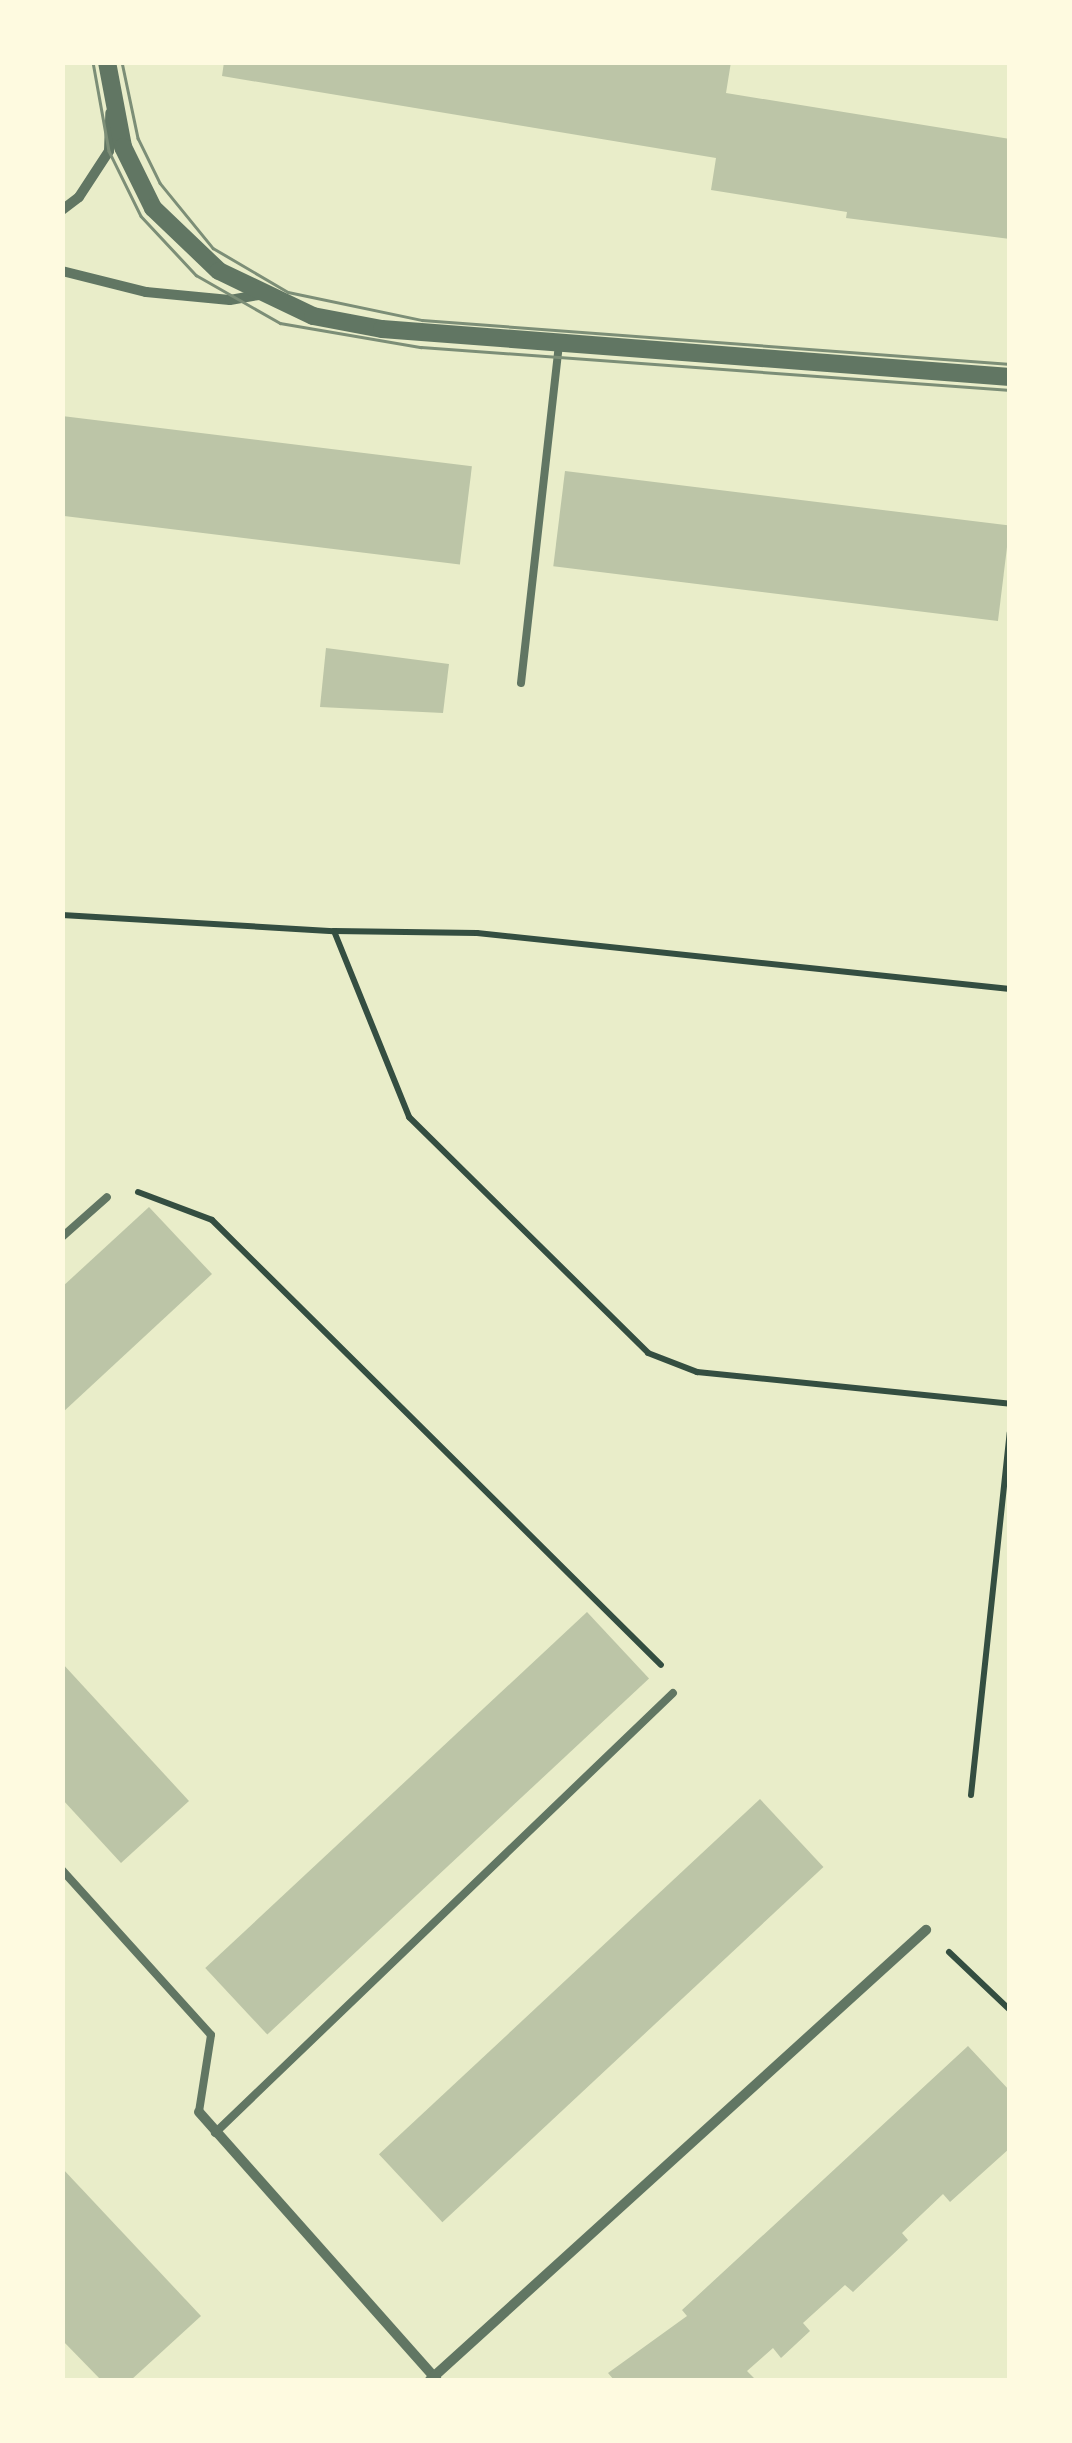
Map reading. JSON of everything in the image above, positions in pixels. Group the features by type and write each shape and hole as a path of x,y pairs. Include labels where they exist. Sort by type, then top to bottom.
{"street":[{"path":"62,210 109,151 106,62"},
{"path":"110,104 154,208 182,241 258,296 314,316 382,329 1010,377"},
{"path":"62,271 187,298 258,296"},
{"path":"199,2112 433,2379 926,1930"}],"lane":[{"path":"521,683 559,343"},
{"path":"62,1237 107,1198"},
{"path":"216,2132 672,1693"},
{"path":"62,1870 212,2035 199,2112"}],"path":[{"path":"62,914 334,931 477,932 1010,989"},
{"path":"334,931 409,1116 648,1353 697,1372 1010,1404"},
{"path":"107,1198 130,1191 161,1196 212,1220 664,1668 672,1693"},
{"path":"971,1795 1010,1434"},
{"path":"926,1930 1010,2010"}],"building":[{"path":"224,62 731,62 726,93 1010,139 1010,239 846,218 847,212 711,190 716,158 222,76"},
{"path":"62,416 472,466 460,565 62,516"},
{"path":"565,471 1010,526 998,621 553,566"},
{"path":"326,648 449,664 443,713 320,707"},
{"path":"149,1207 212,1274 62,1413 62,1287"},
{"path":"587,1612 649,1679 267,2035 205,1968"},
{"path":"62,1663 189,1801 121,1863 62,1799"},
{"path":"760,1799 823,1867 442,2222 379,2154"},
{"path":"968,2046 1010,2091 1010,2148 950,2202 943,2194 902,2233 908,2240 853,2292 845,2285 803,2323 810,2331 781,2358 773,2348 747,2371 756,2380 614,2380 608,2373 687,2316 682,2310"},
{"path":"62,2168 201,2316 131,2380 101,2380 62,2340"}],"tram line":[{"path":"93,62 109,151 141,216 196,275 280,323 421,347 1010,390"},
{"path":"122,62 138,138 160,183 213,248 288,292 422,320 1010,364"}]}
